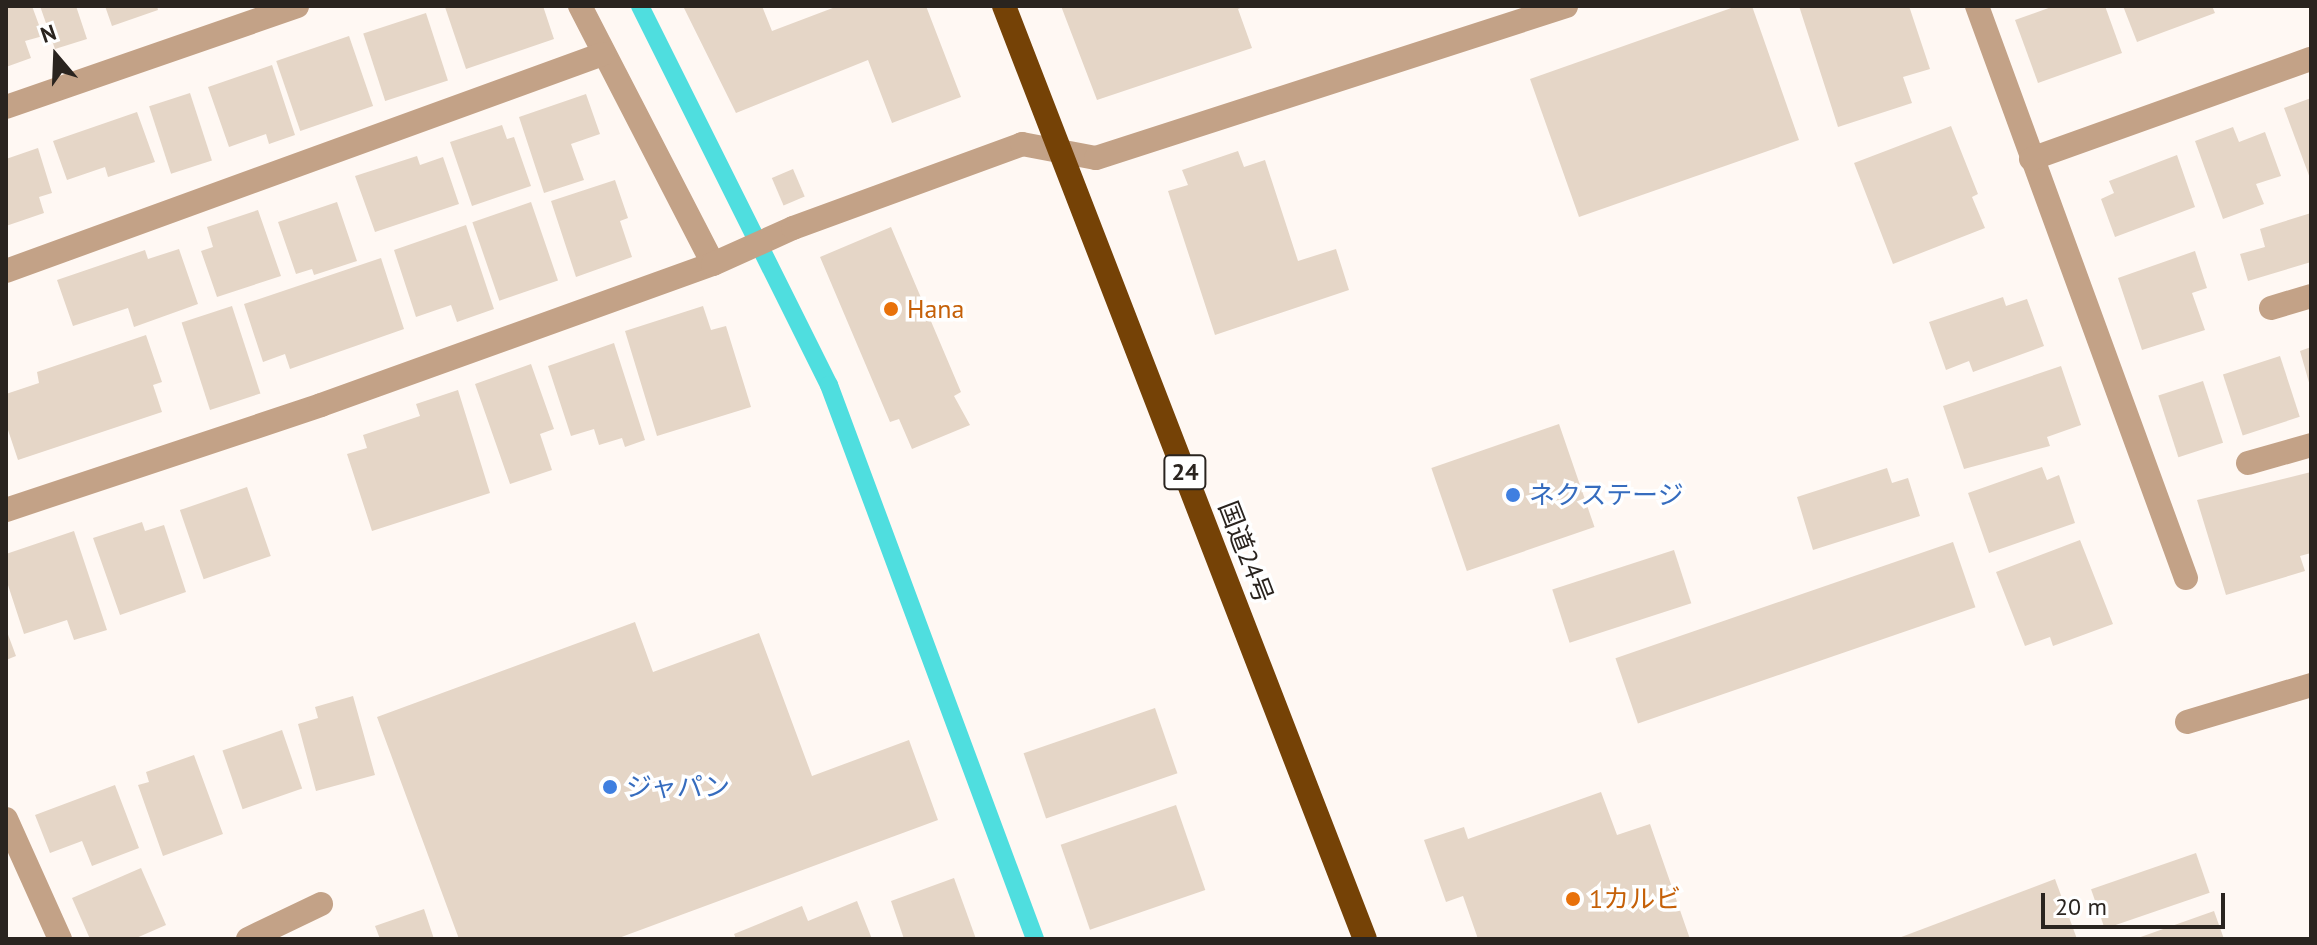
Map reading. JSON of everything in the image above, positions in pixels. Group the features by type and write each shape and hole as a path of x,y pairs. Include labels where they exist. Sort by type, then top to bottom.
{"highway":[{"name":"国道24号","path":"1004,6 1365,939"}],"street":[{"path":"6,107 297,6"},
{"path":"580,6 713,264"},
{"path":"6,510 321,405 713,264 793,228 1022,144 1096,158 1566,6"},
{"path":"1977,6 2186,578"},
{"path":"6,271 603,54"},
{"path":"2031,159 2311,59"},
{"path":"2271,308 2311,296"},
{"path":"2248,463 2311,445"},
{"path":"2187,722 2311,685"},
{"path":"6,819 60,939"},
{"path":"248,939 321,904"}],"building":[{"path":"6,6 32,6 43,36 25,41 31,58 6,67"},
{"path":"40,6 76,6 87,39 55,49"},
{"path":"105,6 157,6 158,10 112,26"},
{"path":"543,6 554,39 466,69 445,7"},
{"path":"683,6 762,6 772,31 838,6 926,6 961,97 892,123 868,60 736,113"},
{"path":"1061,6 1245,6 1238,9 1252,48 1097,100"},
{"path":"1737,6 1752,6 1799,140 1579,217 1530,79"},
{"path":"1799,6 1909,6 1930,69 1903,77 1912,103 1838,127"},
{"path":"2054,6 2105,6 2122,53 2038,83 2015,20"},
{"path":"2123,6 2212,6 2215,13 2137,42"},
{"path":"426,13 448,81 385,101 363,33"},
{"path":"349,36 373,106 300,131 276,61"},
{"path":"272,65 295,135 269,144 266,134 229,147 208,87"},
{"path":"190,93 212,161 171,174 149,106"},
{"path":"586,94 600,134 571,144 584,180 544,193 519,117"},
{"path":"2311,98 2311,181 2284,108"},
{"path":"137,112 155,162 108,177 105,167 67,180 53,141"},
{"path":"502,125 507,139 514,137 531,186 472,206 450,142"},
{"path":"1951,126 1978,194 1972,197 1985,228 1893,264 1854,163"},
{"path":"2233,127 2239,142 2265,132 2281,176 2256,184 2264,204 2223,219 2195,141"},
{"path":"38,148 52,193 39,197 44,213 6,226 6,159"},
{"path":"1238,151 1244,167 1265,160 1298,261 1336,249 1349,290 1215,335 1168,191 1188,185 1182,170"},
{"path":"2177,155 2195,207 2115,237 2101,199 2114,193 2109,181"},
{"path":"417,156 420,165 443,157 459,204 375,232 355,176"},
{"path":"793,169 805,197 784,206 772,178"},
{"path":"615,180 628,218 620,221 632,257 576,277 551,201"},
{"path":"337,202 357,261 314,275 312,269 296,274 278,222"},
{"path":"531,202 558,280 499,301 472,222"},
{"path":"258,210 281,276 217,297 201,251 213,247 207,227"},
{"path":"2311,213 2311,262 2248,281 2240,254 2265,247 2260,229"},
{"path":"466,225 494,309 457,322 451,305 416,317 394,250"},
{"path":"891,227 961,392 954,396 970,425 912,449 899,419 890,422 820,257"},
{"path":"179,249 198,304 134,327 128,308 73,326 57,280 145,250 148,259"},
{"path":"2195,251 2207,288 2192,293 2205,330 2142,350 2118,278"},
{"path":"381,258 404,329 290,369 285,354 263,362 244,304"},
{"path":"2003,297 2006,306 2027,299 2044,346 1973,372 1969,361 1946,370 1929,322"},
{"path":"232,306 260,393 210,410 182,322"},
{"path":"703,306 711,330 726,326 751,407 657,436 625,331"},
{"path":"146,335 162,382 153,385 162,412 18,460 6,424 6,394 39,383 37,372"},
{"path":"614,343 645,440 625,447 622,438 599,445 594,429 571,436 548,366"},
{"path":"2311,347 2311,386 2310,386 2300,351"},
{"path":"2280,356 2300,417 2243,435 2223,375"},
{"path":"531,364 554,429 540,434 552,470 510,484 475,384"},
{"path":"2061,366 2081,425 2047,437 2050,446 1964,469 1943,406"},
{"path":"2203,381 2223,443 2178,457 2158,396"},
{"path":"458,390 490,493 372,531 347,454 367,448 363,435 420,416 416,404"},
{"path":"1559,424 1594,527 1467,571 1431,468"},
{"path":"2042,467 2047,480 2059,475 2075,523 1989,553 1968,493"},
{"path":"1887,468 1892,483 1908,478 1920,516 1813,550 1797,497"},
{"path":"2311,472 2311,553 2300,556 2305,571 2226,595 2197,500"},
{"path":"247,487 271,556 204,579 180,510"},
{"path":"142,522 145,531 164,525 186,592 120,615 93,538"},
{"path":"74,531 107,630 74,640 67,620 24,634 6,579 6,554"},
{"path":"2080,540 2113,624 2053,646 2050,637 2025,646 1996,572"},
{"path":"1953,542 1975,607 1638,723 1615,658"},
{"path":"1674,550 1691,603 1570,643 1552,590"},
{"path":"635,622 653,672 759,633 812,776 909,740 938,820 616,939 459,939 377,717"},
{"path":"6,629 16,656 6,660"},
{"path":"353,696 375,775 316,791 298,724 318,718 315,707"},
{"path":"1155,708 1177,773 1046,818 1024,753"},
{"path":"282,730 302,789 243,809 222,751"},
{"path":"194,755 223,834 163,856 138,785 149,782 146,772"},
{"path":"115,785 139,848 92,866 82,841 50,853 35,815"},
{"path":"1601,792 1617,835 1650,824 1690,939 1478,939 1463,896 1446,902 1424,840 1464,827 1468,839"},
{"path":"1176,805 1205,890 1090,930 1061,845"},
{"path":"2196,853 2210,893 2105,929 2091,889"},
{"path":"141,868 166,925 134,939 90,939 72,898"},
{"path":"954,878 976,939 904,939 891,901"},
{"path":"2055,879 2077,939 1896,939"},
{"path":"857,901 872,939 736,939 734,934 802,906 808,921"},
{"path":"424,909 434,939 380,939 375,926"},
{"path":"2214,911 2224,939 2135,939"}],"waterway":[{"path":"640,6 829,385 1035,939"}],"place":[{"name":"Hana","path":"891,309"},
{"name":"ネクステージ","path":"1513,495"},
{"name":"ジャパン","path":"610,787"},
{"name":"1カルビ","path":"1573,899"}]}
